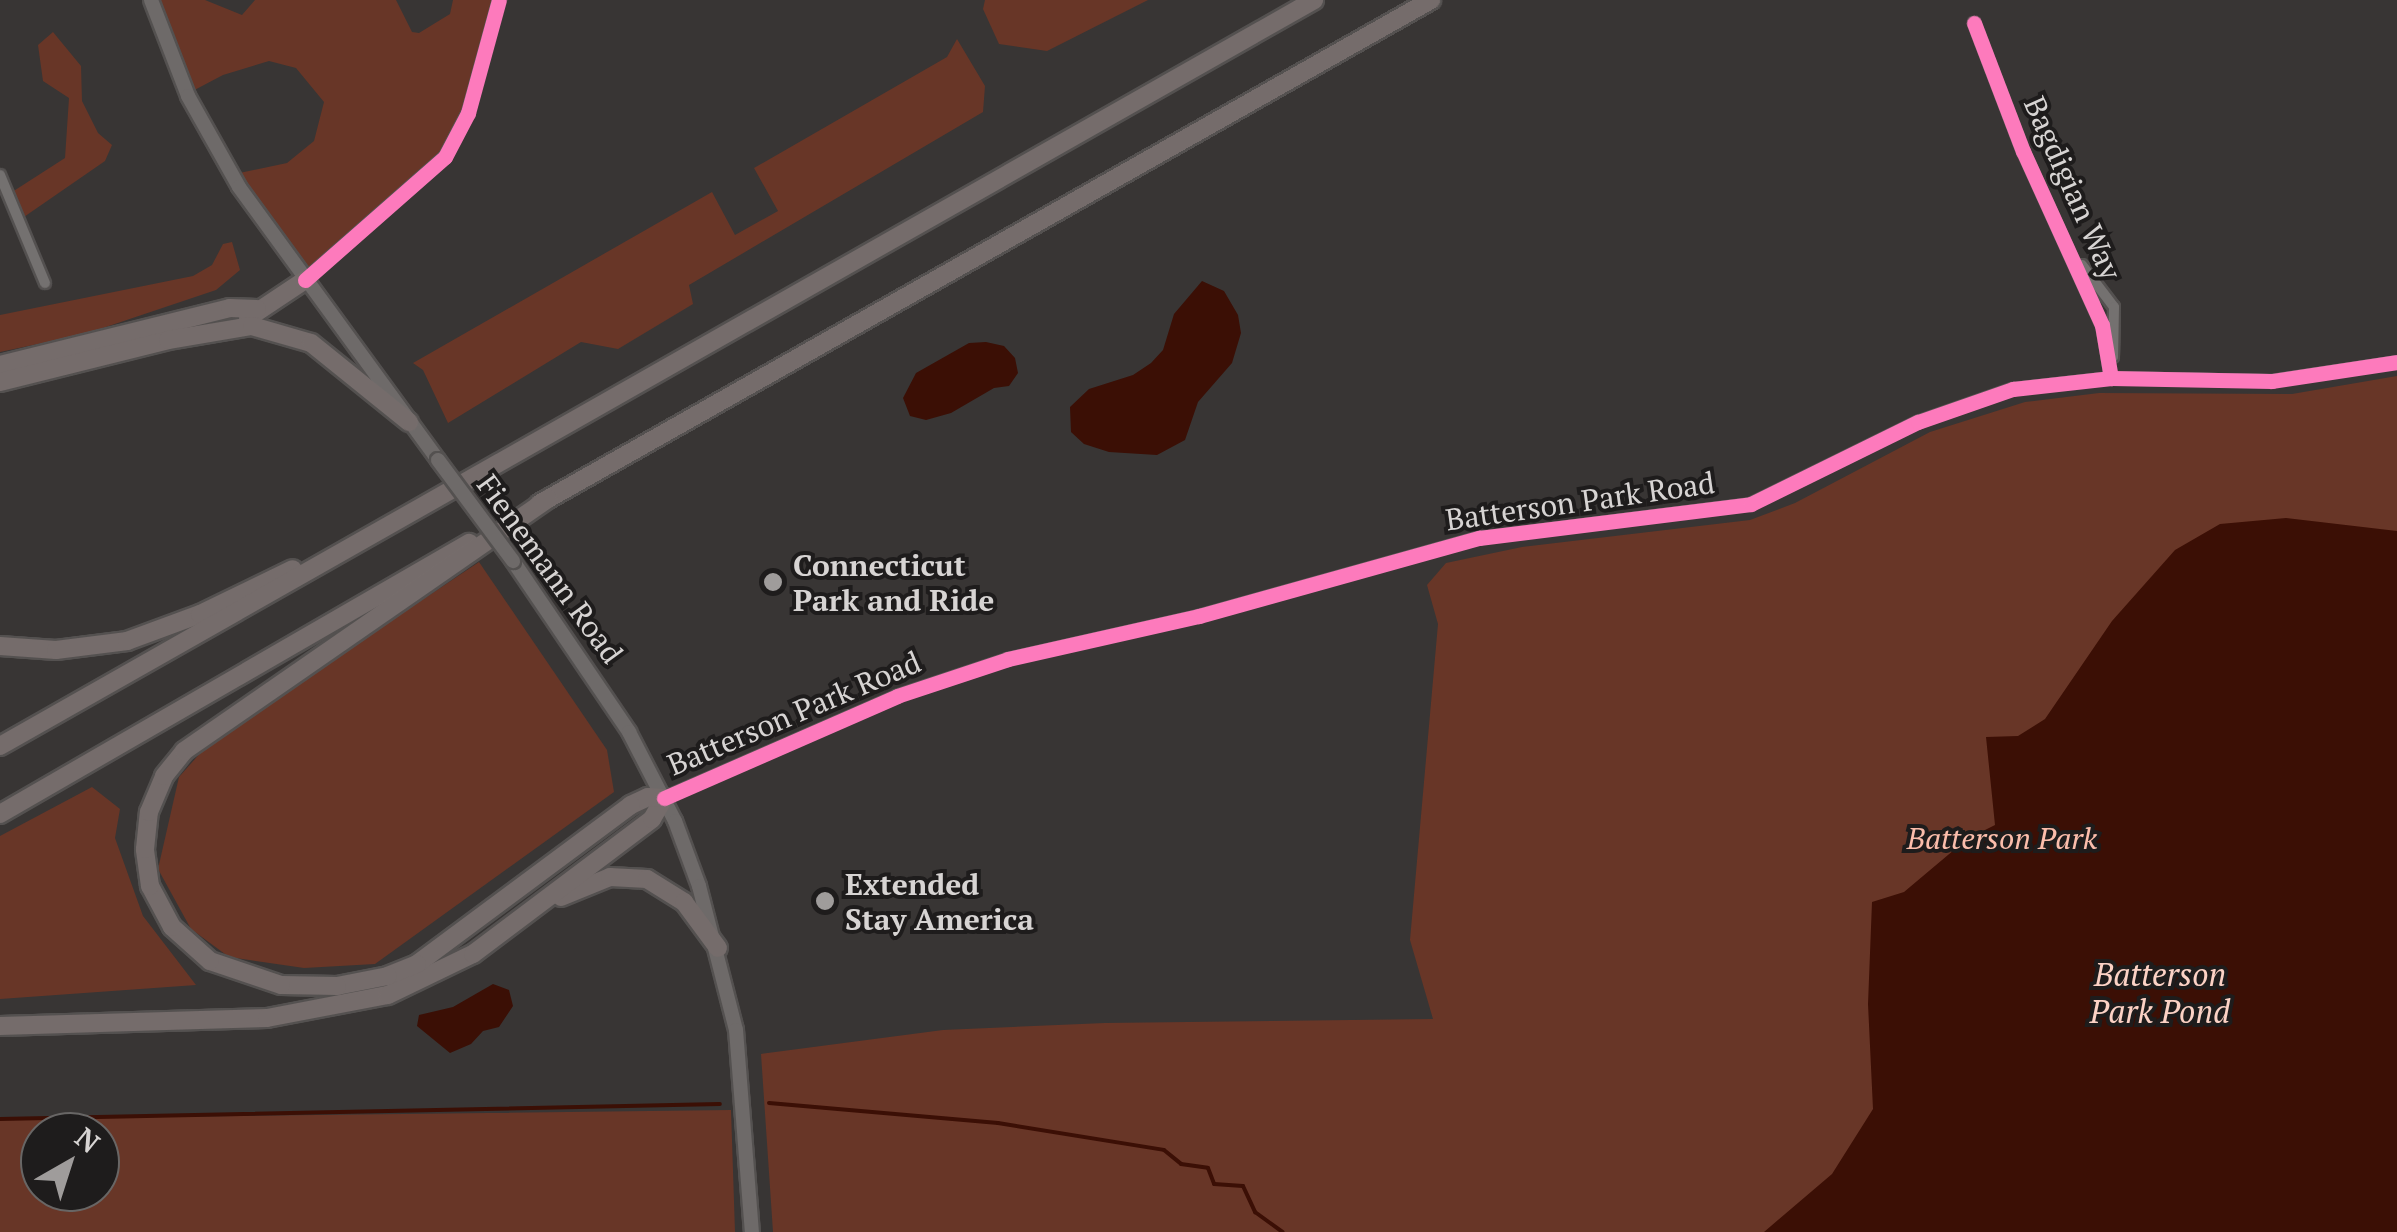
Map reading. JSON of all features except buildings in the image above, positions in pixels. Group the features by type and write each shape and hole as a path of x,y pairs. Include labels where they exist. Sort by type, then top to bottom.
{"highway":[{"path":"0,746 1314,0"},
{"path":"0,814 548,499 1432,0"},
{"path":"235,326 305,280"},
{"path":"0,365 230,308 256,310"},
{"path":"0,382 235,326 273,329 311,343 409,422"},
{"path":"0,1026 252,1020 340,1007 402,990 451,968 652,819 664,798 648,797 631,805 444,947 403,971 374,980 308,988 235,972 190,947 154,897 146,862 149,812 164,776 184,751 548,499"},
{"path":"0,646 56,650 127,641 200,614 278,575 323,562"},
{"path":"546,901 610,877 643,877 684,902 718,948"}],"main road":[{"name":"Fienemann Road","path":"151,0 176,67 211,140 305,280 513,561 611,702 664,798 718,948 743,1082 752,1232"}],"street":[{"path":"305,280 444,158 468,113 499,0"},
{"name":"Bagdigian Way","path":"1974,23 2023,151 2102,325 2111,378"},
{"path":"0,176 46,284"},
{"name":"Bagdigian Way","path":"2063,234 2114,307 2111,378"},
{"name":"Batterson Park Road","path":"664,798 897,696 1008,659 1198,616 1480,538 1751,504 1948,409 2013,389 2111,378 2272,381 2397,362"}],"green space":[{"path":"149,0 205,0 242,15 255,0 396,0 412,32 419,33 450,14 453,0 495,0 465,111 444,155 305,280 230,175 287,163 314,141 324,102 296,68 269,61 223,75 185,95"},
{"path":"985,0 1148,0 1047,51 999,44 983,9"},
{"path":"53,32 81,66 82,101 98,133 112,145 105,161 21,219 9,194 65,158 69,98 43,81 38,45"},
{"path":"957,39 985,86 983,112 689,285 693,304 618,349 581,342 448,423 423,370 413,363 712,192 735,235 778,211 754,168 947,57"},
{"path":"232,242 240,270 216,290 85,334 0,352 0,315 193,276 212,265 223,244"},
{"name":"Batterson Park","path":"2397,376 2397,1232 773,1232 761,1054 943,1030 1105,1023 1433,1019 1410,940 1438,624 1427,585 1446,563 1522,547 1750,520 1795,503 1930,432 2025,402 2099,393 2292,394"},
{"path":"479,562 607,750 614,792 375,964 304,968 229,957 191,929 158,869 179,777 211,741"},
{"path":"92,787 120,809 115,838 143,916 196,985 0,999 0,836"},
{"path":"731,1110 735,1232 0,1232 0,1119 20,1119 20,1212 120,1212 120,1118"}],"water":[{"path":"1202,281 1224,291 1238,315 1241,333 1232,363 1198,402 1185,440 1157,455 1109,452 1084,444 1071,432 1070,407 1089,389 1133,375 1151,363 1163,350 1174,314"},
{"path":"969,343 1004,346 1015,358 1018,373 1009,386 994,388 951,413 926,420 910,416 903,398 916,373"},
{"name":"Batterson Park Pond","path":"2286,518 2397,531 2397,1232 1764,1232 1832,1174 1873,1109 1868,1004 1872,902 1904,892 1967,839 1995,825 1986,737 2018,736 2045,719 2112,621 2175,550 2220,524"},
{"path":"493,984 509,990 513,1006 499,1027 483,1031 471,1044 450,1053 417,1026 419,1015 453,1007"}],"waterway":[{"path":"769,1103 998,1123 1164,1150 1181,1164 1208,1168 1214,1184 1243,1186 1255,1212 1283,1232"},
{"path":"0,1119 720,1104"}],"cycle path":[{"path":"305,280 445,157 468,113 499,0"},
{"path":"1974,23 2023,151 2102,325 2111,378"},
{"path":"664,798 897,696 1008,659 1199,616 1479,538 1751,504 1918,422 2013,389 2111,378 2272,381 2397,362"}],"place":[{"name":"Connecticut Park and Ride","path":"773,582"},
{"name":"Extended Stay America","path":"825,901"}]}
